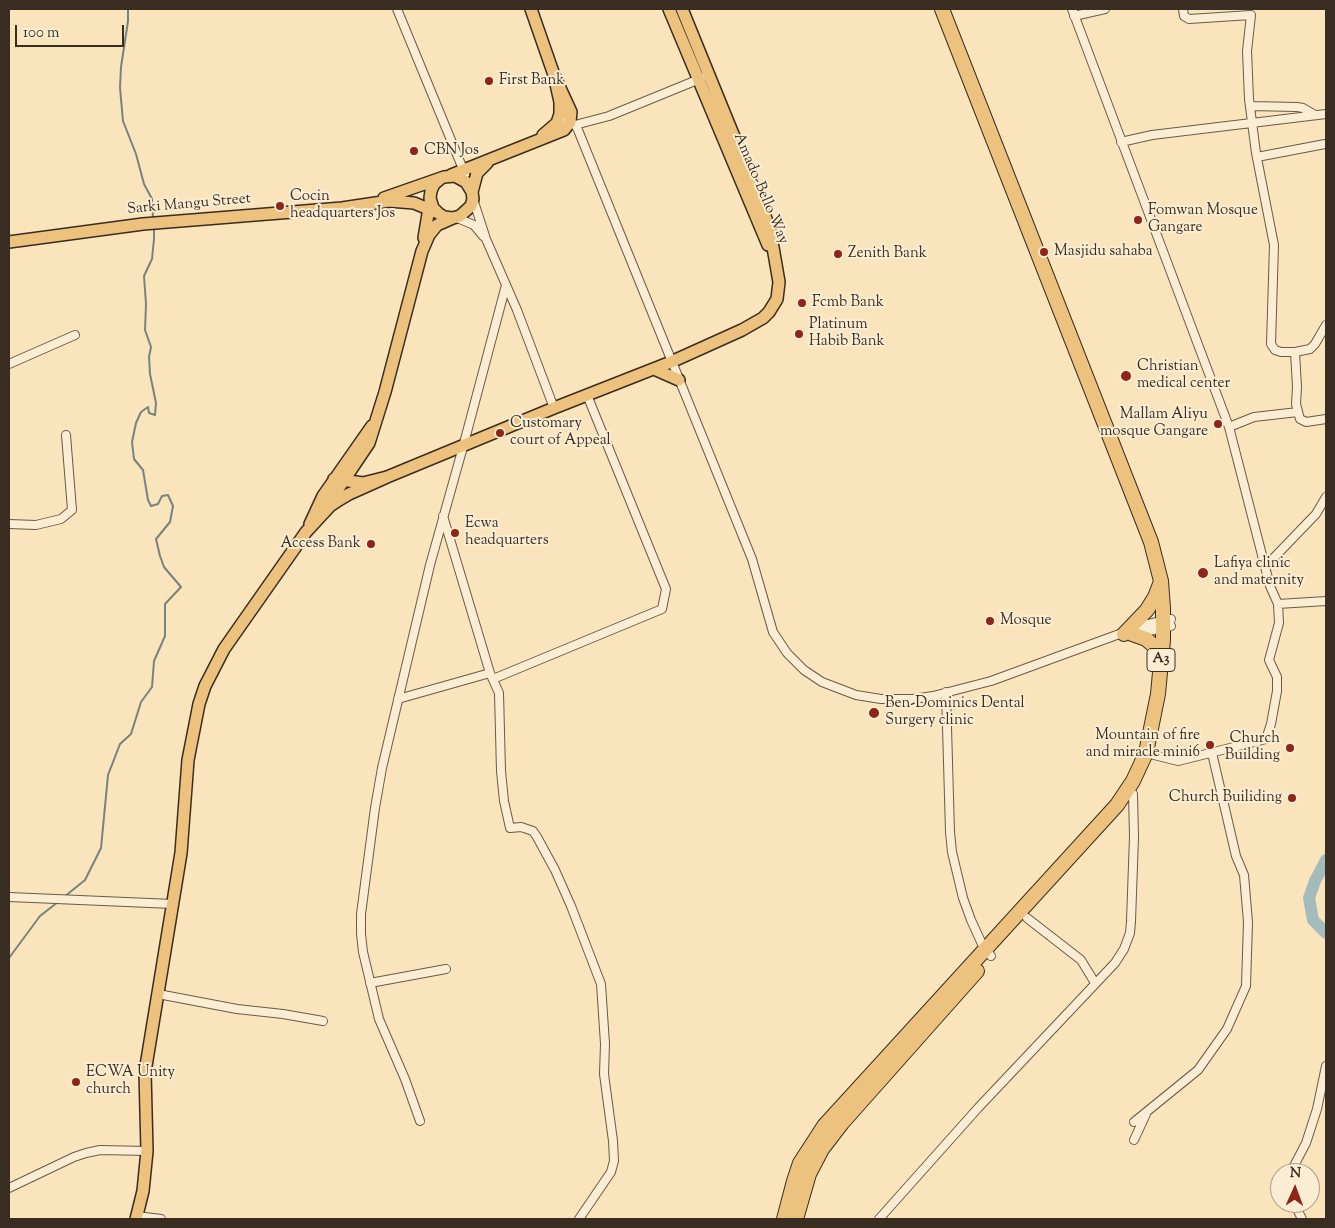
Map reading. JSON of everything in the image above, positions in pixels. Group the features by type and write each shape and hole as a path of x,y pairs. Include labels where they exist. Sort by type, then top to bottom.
{"highway":[{"name":"A3","path":"784,1219 800,1163 824,1126 988,952 1026,918 1100,838 1133,794 1144,775 1149,753 1167,623 1161,581 1144,522 942,9"},
{"name":"A3","path":"796,1219 809,1174 822,1149 842,1123 988,952 1117,806 1133,782 1159,734 1165,704 1170,662 1165,569 1161,549 1149,511 950,9"},
{"path":"1160,673 1158,655 1153,645 1146,640 1128,634 1147,610 1155,597 1161,581"}],"main road":[{"path":"373,203 444,178 559,133 573,123 569,107 554,75 531,9"},
{"name":"Amado-Bello Way","path":"387,476 671,362 742,330 763,318 775,305 779,291 777,265 770,230 764,212 704,78 669,9"},
{"name":"Amado-Bello Way","path":"682,9 704,78"},
{"path":"533,142 553,127 558,119 560,102 554,75"},
{"path":"422,251 433,228 466,212 477,173 490,160"},
{"path":"306,532 315,512 369,443 385,392 422,251 432,207 432,187 444,178 459,177 471,192"},
{"path":"373,203 402,201 414,203 432,207 444,217 455,218"},
{"name":"Sarki Mangu Street","path":"9,242 144,224 342,208 373,203"},
{"path":"654,369 678,380"},
{"path":"340,480 362,483 387,476"},
{"path":"137,1217 145,1178 147,1151 145,1072 181,853 190,743 198,704 205,686 224,650 306,532 330,506 349,494 387,476"},
{"path":"317,519 340,480"}],"street":[{"path":"397,9 463,170 486,239 524,327 554,408"},
{"path":"1105,9 1073,12 1229,426 1265,568 1278,604 1279,623 1269,660 1277,677 1277,691 1268,738 1178,761 1149,753"},
{"path":"1183,9 1184,16 1189,19 1251,15 1247,51 1251,124 1274,245 1272,344 1275,350 1296,352 1310,349 1326,326"},
{"path":"558,119 573,123 609,116 704,78"},
{"path":"1250,106 1297,107 1304,108 1315,115"},
{"path":"1121,142 1152,135 1326,114"},
{"path":"573,123 578,130 752,559 773,632 787,653 812,676 834,687 868,698 897,700 926,697 991,680 1107,640 1167,623"},
{"path":"1256,157 1325,144"},
{"path":"455,218 474,225 486,239"},
{"path":"420,1121 379,1019 363,952 361,914 378,792 398,700 430,565 506,285"},
{"path":"9,364 75,335"},
{"path":"1296,352 1296,404 1300,419 1306,422 1326,419"},
{"path":"398,700 492,676 662,609 666,589 587,395"},
{"path":"1229,426 1254,417 1298,412"},
{"path":"9,524 36,525 61,519 72,510 66,435"},
{"path":"1265,568 1316,514 1326,497"},
{"path":"443,516 492,676 499,693 501,771 504,801 510,828 522,827 533,831 537,837 555,870 571,906 601,984 605,1044 604,1074 614,1161 608,1177 579,1219"},
{"path":"1278,604 1326,601"},
{"path":"946,692 952,852 968,913 978,936 988,952"},
{"path":"1134,1122 1198,1070 1227,1030 1246,986 1248,922 1244,875 1236,856 1212,753"},
{"path":"879,1219 978,1108 1120,956 1130,933 1134,837 1133,794"},
{"path":"9,897 173,904"},
{"path":"1026,918 1081,960 1095,983"},
{"path":"370,982 446,969"},
{"path":"158,994 237,1009 323,1021"},
{"path":"1296,1163 1306,1143 1326,1066"},
{"path":"1134,1140 1147,1112"},
{"path":"9,1188 86,1153 100,1150 147,1151"},
{"path":"137,1217 161,1219"}],"waterway":[{"path":"128,9 120,88 123,121 136,154 144,184 152,199 153,219"},
{"path":"64,897 85,880 101,848 108,775 120,744 131,734 141,702 152,687 154,661 165,636 165,604 181,587 164,567 156,539 170,522 173,506 168,495 162,496 158,504 151,506 148,500 143,470 134,459 132,442 136,423 141,412 148,407 149,413 155,415 156,403 150,374 149,357 151,347 145,330 144,276 152,259 154,228"},
{"path":"1326,860 1309,898 1313,920 1326,933"},
{"path":"9,958 40,916 58,902"}],"place":[{"name":"First Bank","path":"489,81"},
{"name":"CBN Jos","path":"414,151"},
{"name":"Cocin headquarters Jos","path":"280,206"},
{"name":"Fomwan Mosque Gangare","path":"1138,220"},
{"name":"Masjidu sahaba","path":"1044,252"},
{"name":"Zenith Bank","path":"838,254"},
{"name":"Fcmb Bank","path":"802,303"},
{"name":"Platinum Habib Bank","path":"799,334"},
{"name":"Christian medical center","path":"1126,376"},
{"name":"Mallam Aliyu mosque Gangare","path":"1218,424"},
{"name":"Customary court of Appeal","path":"500,433"},
{"name":"Ecwa headquarters","path":"455,533"},
{"name":"Access Bank","path":"371,544"},
{"name":"Lafiya clinic and maternity","path":"1203,573"},
{"name":"Mosque","path":"990,621"},
{"name":"Ben-Dominics Dental Surgery clinic","path":"874,713"},
{"name":"Mountain of fire and miracle mini6","path":"1210,745"},
{"name":"Church Building","path":"1290,748"},
{"name":"Church Builiding","path":"1292,798"},
{"name":"ECWA Unity church","path":"76,1082"}]}
